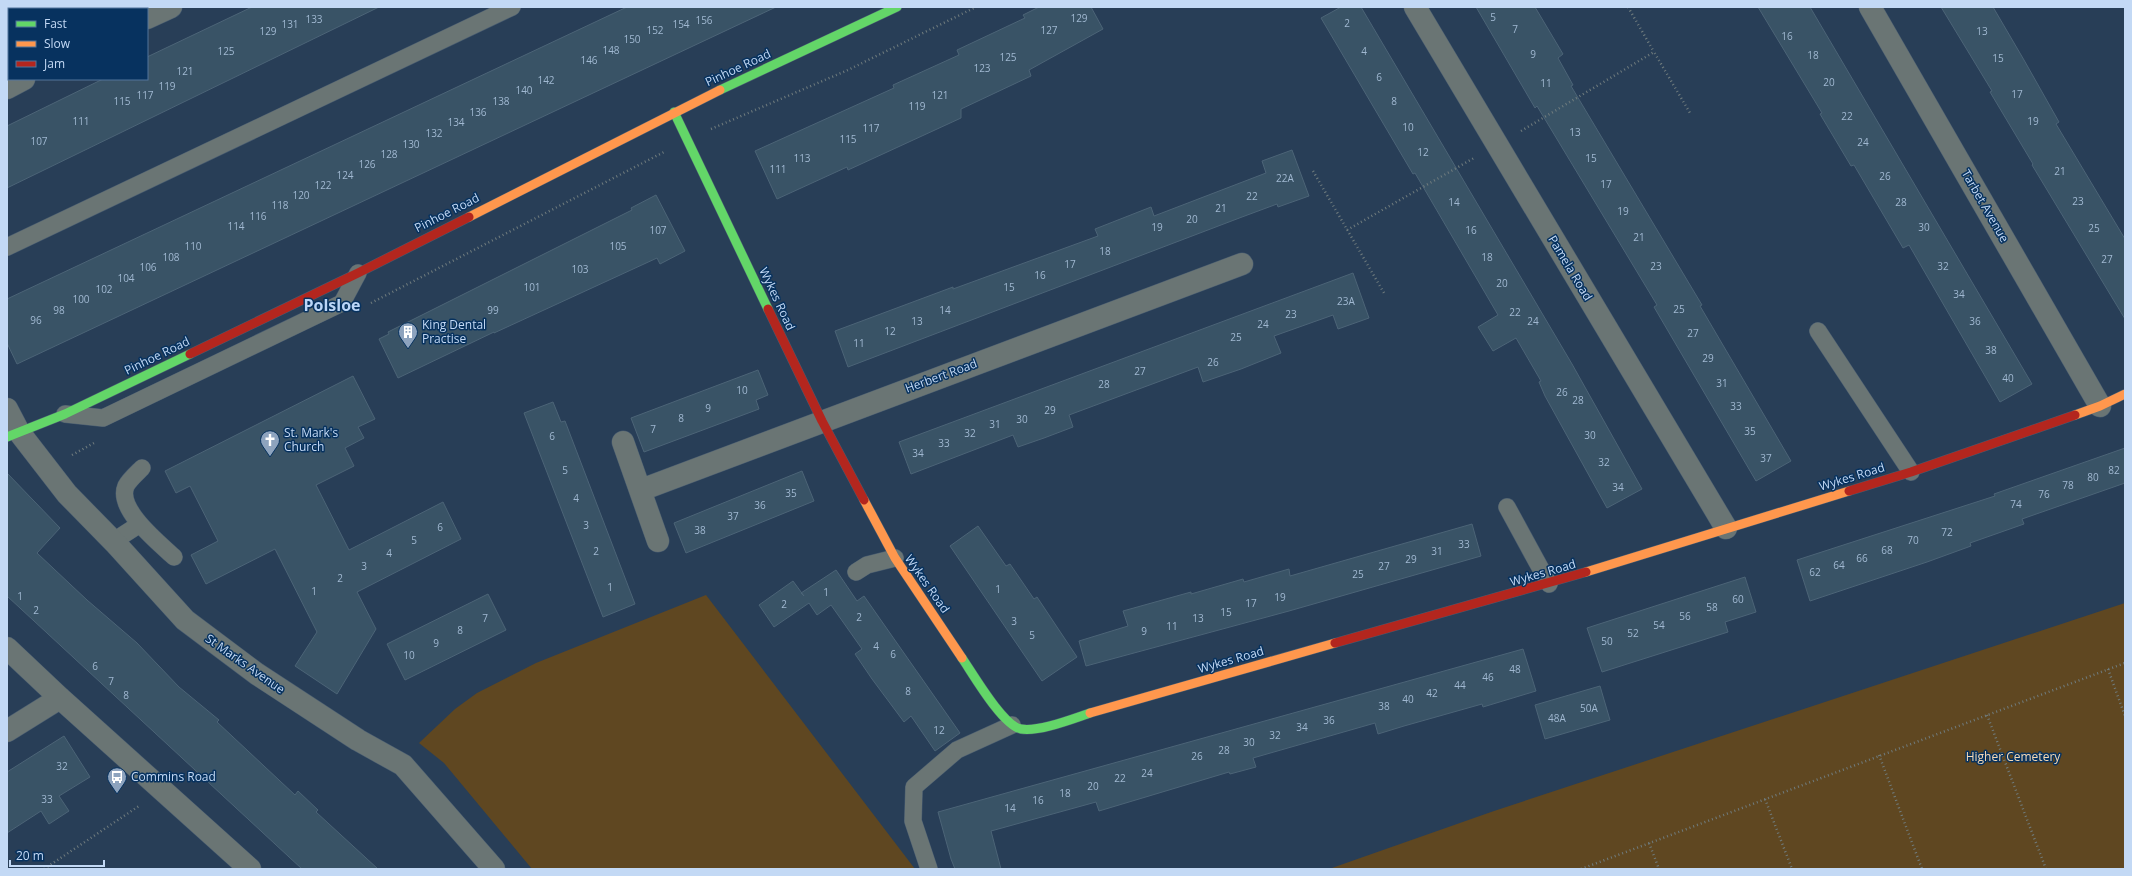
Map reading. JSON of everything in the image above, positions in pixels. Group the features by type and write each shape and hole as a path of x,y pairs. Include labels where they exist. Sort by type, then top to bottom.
{"street":[{"path":"148,18 171,7"},
{"name":"Pinhoe Road","path":"358,273 674,112 897,7"},
{"name":"Pamela Road","path":"1415,7 1726,528"},
{"name":"Tarbet Avenue","path":"1870,7 2100,406"},
{"path":"7,88 22,80"},
{"name":"Wykes Road","path":"674,112 822,421 895,558 993,704 1012,725 1020,729 1031,729 1058,724 1158,693 1549,584 1726,528 1912,472 2100,406 2125,394"},
{"name":"Herbert Road","path":"641,490 1242,264"},
{"name":"St Marks Avenue","path":"7,409 13,434 38,458 67,494 116,544 184,620 257,674 358,740 404,764 494,869"},
{"path":"13,434 65,414"},
{"path":"623,442 658,541"},
{"path":"7,648 60,698 250,869"},
{"path":"7,731 60,698"}],"lane":[{"path":"7,247 512,7"},
{"path":"65,414 103,418 118,412 342,303 358,273"},
{"path":"1818,331 1912,472"},
{"path":"142,468 126,486 124,498 129,510 140,524 174,557"},
{"path":"1507,507 1549,584"},
{"path":"116,544 123,535 140,524"},
{"path":"856,572 867,565 895,558"},
{"path":"929,869 913,821 914,787 957,750 1012,725"}],"path":[{"path":"364,307 687,139 848,70 976,7"},
{"path":"1628,7 1690,113"},
{"path":"1347,230 1497,145 1654,52"},
{"path":"1313,171 1384,293"},
{"path":"38,458 61,460 96,442"},
{"path":"1581,869 2125,663"},
{"path":"2108,669 2125,716"},
{"path":"1987,715 2046,869"},
{"path":"1879,755 1922,869"},
{"path":"44,869 163,791"},
{"path":"1765,799 1792,869"},
{"path":"1649,843 1660,869"}],"green space":[{"path":"706,595 915,869 532,869 444,763 419,743 455,709 477,693 536,663"},
{"name":"Higher Cemetery","path":"2125,603 2125,869 1329,869 1494,811"}],"building":[{"path":"252,7 379,7 7,188 7,126 101,80 148,80 148,57"},
{"path":"627,7 776,7 17,364 7,343 7,299"},
{"path":"1039,7 1091,7 1103,29 1029,70 1031,76 961,109 961,118 848,170 847,167 777,199 755,151 894,88 893,85 959,55 957,50 1025,18 1023,15"},
{"path":"1341,7 1361,7 1572,364 1642,489 1607,508 1545,396 1539,382 1541,381 1516,338 1493,351 1478,327 1498,315 1415,173 1413,174 1321,18"},
{"path":"1476,7 1535,7 1563,54 1558,58 1573,85 1571,86 1702,305 1700,306 1791,461 1756,481 1654,307 1657,305 1537,106 1535,108"},
{"path":"1758,7 1810,7 2032,384 2000,402 1909,245 1903,248 1854,165 1851,166 1820,114 1822,113"},
{"path":"1941,7 1993,7 2059,122 2056,124 2125,239 2125,319 2032,165 2033,164 1990,92 1992,91"},
{"path":"1292,150 1309,196 1278,207 1277,204 848,367 835,331 953,287 953,289 1098,236 1095,229 1151,207 1154,216 1266,173 1262,161"},
{"path":"656,195 685,251 660,264 657,258 494,332 398,378 379,339 389,334 388,332 632,210 631,208"},
{"path":"1353,273 1369,318 1338,329 1333,315 1274,336 1281,353 1241,369 1203,382 1198,367 1069,415 1073,427 1044,438 1018,447 1013,435 911,474 899,442"},
{"path":"758,370 768,395 756,400 759,409 644,452 631,418"},
{"path":"353,376 375,419 358,427 364,438 345,448 354,466 316,485 349,550 443,502 461,539 357,592 376,629 337,694 295,666 317,632 275,549 206,584 191,555 218,541 190,486 176,493 165,471"},
{"path":"553,402 561,422 565,421 635,604 603,617 524,413"},
{"path":"2125,448 2125,483 2022,519 2024,524 1970,543 1971,546 1810,601 1797,560 1995,496 1994,494"},
{"path":"802,471 814,501 686,553 674,523"},
{"path":"7,473 60,528 37,553 87,600 137,643 179,687 219,720 217,722 295,795 298,791 318,810 316,812 378,869 302,869 7,596"},
{"path":"1472,524 1481,556 1289,611 1086,666 1079,641 1128,626 1123,611 1191,592 1191,594 1243,579 1244,582 1289,569 1290,576"},
{"path":"978,526 1006,566 1010,564 1034,599 1037,597 1077,657 1042,681 950,546"},
{"path":"836,570 857,601 864,596 960,733 935,751 911,716 904,722 855,654 862,649 831,605 817,615 809,603 774,627 759,605 793,581 802,593"},
{"path":"1745,577 1756,612 1725,622 1728,632 1602,672 1587,628"},
{"path":"488,594 506,630 405,680 387,644"},
{"path":"1523,649 1536,691 1483,707 1482,704 1378,734 1375,723 1253,758 1256,767 1230,774 1229,772 1099,811 1096,802 991,831 1001,869 955,869 951,859 938,812"},
{"path":"1600,686 1610,720 1545,739 1535,705"},
{"path":"64,736 90,777 59,796 69,811 49,824 41,811 7,833 7,772"}],"traffic: fast":[{"path":"720,90 897,7"},
{"path":"674,112 768,309"},
{"path":"7,437 65,414 190,354"},
{"path":"962,658 997,709 1014,726 1021,729 1037,729 1090,713"}],"traffic: slow":[{"path":"469,217 720,90"},
{"path":"2075,415 2100,406 2125,394"},
{"path":"1586,572 1849,491"},
{"path":"864,500 895,558 962,658"},
{"path":"1090,713 1335,643"}],"traffic: jam":[{"path":"190,354 358,273 469,217"},
{"path":"768,309 822,421 864,500"},
{"path":"1849,491 1911,472 2075,415"},
{"path":"1335,643 1586,572"}],"place":[{"name":"King Dental Practise","path":"408,349"},
{"name":"St. Mark's Church","path":"270,457"},
{"name":"Commins Road","path":"117,794"}],"district":[{"name":"Polsloe","path":"332,305"}]}
